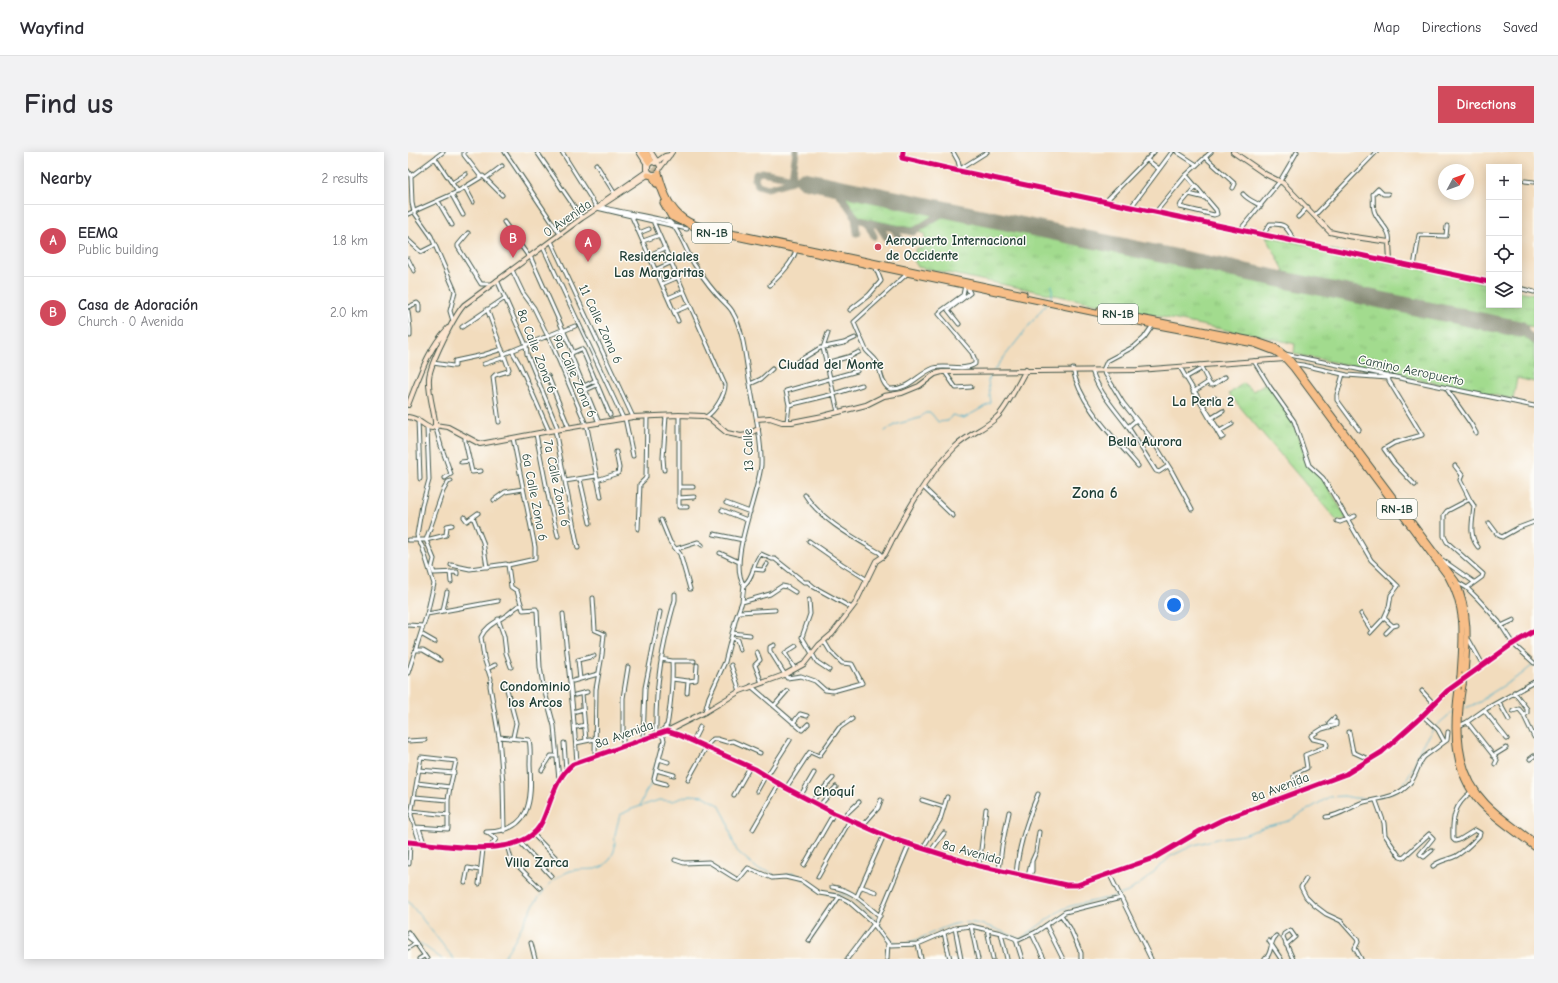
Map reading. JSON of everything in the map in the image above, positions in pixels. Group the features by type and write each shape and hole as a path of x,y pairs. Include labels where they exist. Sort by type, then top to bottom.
{"highway":[{"name":"RN-1B","path":"641,152 654,161"},
{"name":"RN-1B","path":"646,152 654,161"},
{"name":"RN-1B","path":"653,172 678,214 690,222 700,226 825,252 1154,325 1260,345 1285,356 1378,484 1456,581 1465,608 1468,635 1462,675 1458,689 1457,753 1460,770 1471,792 1486,809 1534,847"},
{"name":"RN-1B","path":"653,172 667,205 673,214 684,223 698,229 967,286 1262,342 1275,347 1295,364 1402,509 1436,557 1455,589 1463,624 1463,685 1457,707"},
{"path":"653,172 652,176 665,208 671,217 684,223"},
{"path":"796,250 802,247"},
{"path":"796,250 825,252"},
{"path":"1154,325 1156,324 1177,328 1182,327"},
{"path":"1285,356 1316,393"},
{"path":"1324,411 1364,462 1368,464"},
{"path":"1378,484 1382,486 1398,507 1402,509"},
{"name":"RN-1B","path":"1457,718 1459,726 1460,752 1464,770 1475,790 1487,804 1534,842"}],"street":[{"path":"411,176 442,152"},
{"path":"464,152 464,155 502,195"},
{"path":"505,152 560,234"},
{"path":"537,152 582,218"},
{"path":"562,152 600,206 632,216 687,229"},
{"path":"641,152 646,165 653,172"},
{"path":"651,152 656,160 654,161"},
{"path":"903,152 902,158 1155,213 1486,281"},
{"path":"959,152 954,153 959,170"},
{"path":"959,170 987,152"},
{"path":"1105,202 1154,152"},
{"path":"1177,152 1196,165"},
{"path":"1155,213 1186,175 1211,152"},
{"path":"1233,152 1265,174 1280,181 1315,214 1328,230 1389,242"},
{"path":"1240,230 1280,181 1297,152"},
{"path":"1315,214 1376,152"},
{"path":"600,206 653,172 671,153"},
{"path":"653,172 650,164 671,153"},
{"path":"1131,207 1170,153"},
{"path":"1205,157 1235,184 1233,188"},
{"path":"435,158 458,192"},
{"path":"1146,159 1159,169"},
{"name":"RN-1B","path":"653,172 659,165 654,161"},
{"path":"596,164 615,194"},
{"path":"408,214 458,192 502,166"},
{"path":"408,171 411,176 410,185 414,212 426,228 435,245 455,291 450,311 452,322"},
{"path":"600,206 615,194 653,172"},
{"path":"452,183 466,174"},
{"path":"1186,175 1196,186 1217,211 1217,214 1181,208 1180,205 1196,186"},
{"path":"1525,180 1534,182"},
{"path":"465,187 473,202"},
{"path":"1388,194 1383,194 1378,189 1373,194 1373,203 1375,214 1388,235 1390,262"},
{"path":"1189,194 1206,198"},
{"path":"1243,194 1247,199 1255,201 1261,206"},
{"path":"452,195 463,215"},
{"path":"438,201 452,225"},
{"name":"0 Avenida","path":"408,405 424,364 440,338 464,305 600,206"},
{"path":"1298,217 1308,207"},
{"path":"632,216 678,321"},
{"path":"653,220 725,384 723,392 712,412 706,417"},
{"path":"504,222 530,256 572,353 599,423"},
{"path":"1263,235 1270,224 1281,224 1285,226 1294,241"},
{"name":"13 Calle","path":"671,225 679,233 685,250 698,271 734,315 743,345 757,419 761,465 756,490 747,520 739,562 741,581 744,585 742,602 725,662 709,697 705,712"},
{"path":"1414,267 1419,235 1447,236 1447,226"},
{"path":"639,233 649,229"},
{"path":"468,233 458,247 481,284 492,284"},
{"path":"643,241 657,236"},
{"path":"408,240 421,252 435,245"},
{"name":"11 Calle Zona 6","path":"551,241 633,417"},
{"path":"542,247 624,418 633,456"},
{"path":"649,255 663,249"},
{"path":"770,285 795,255 796,250"},
{"path":"408,259 414,271"},
{"path":"655,270 670,263"},
{"path":"850,310 869,295 881,281 875,266"},
{"name":"9a Calle Zona 6","path":"512,270 523,293 534,308 546,336 555,352 587,428 602,497"},
{"path":"908,274 854,322 855,328 861,336 865,348 877,362 886,386 890,389 904,387 935,368 967,367 975,364 972,353 939,314 940,311 963,295 967,286"},
{"path":"662,284 676,278"},
{"name":"8a Calle Zona 6","path":"497,280 526,345 527,354 556,429 578,548"},
{"path":"960,324 948,310 970,294 967,286"},
{"path":"1522,289 1534,292"},
{"path":"668,298 682,292"},
{"path":"462,327 505,298"},
{"path":"408,307 417,304 419,305 419,311"},
{"path":"674,312 688,306"},
{"path":"487,309 509,370 494,376 499,422"},
{"path":"408,311 410,336"},
{"name":"0 Avenida","path":"435,425 429,382 430,373 452,322"},
{"path":"1103,370 1107,361 1135,346 1144,338 1154,325"},
{"path":"484,364 505,356 512,351 546,336 575,326"},
{"path":"828,333 822,348 831,379 838,412"},
{"path":"797,362 819,349 844,343 854,338"},
{"path":"433,364 455,366 454,361 502,349"},
{"path":"572,353 582,349 610,415"},
{"path":"512,351 520,365 549,431"},
{"path":"826,363 851,356 859,352"},
{"path":"757,419 770,418 782,422 794,422 866,405 884,396 902,393 921,385 935,374 945,372 1200,367 1285,356"},
{"name":"Camino Aeropuerto","path":"1285,356 1534,406"},
{"path":"1254,361 1294,421 1309,465 1324,480 1371,560 1398,586 1391,594 1390,604 1384,618 1371,632 1361,614"},
{"path":"1295,364 1343,374 1388,376 1422,435 1394,443 1384,449 1394,463 1416,485"},
{"path":"1180,367 1219,432 1232,424"},
{"path":"1200,367 1210,384 1213,385 1225,377"},
{"path":"1186,377 1200,367"},
{"path":"750,384 761,379 772,369"},
{"path":"1073,369 1077,385 1093,411 1110,434 1138,466"},
{"path":"667,732 740,691 784,675 806,661 832,634 857,601 866,579 876,561 883,557 923,487 955,447 966,437 982,429 998,417 1026,370"},
{"path":"1091,370 1102,392 1128,427 1156,471 1159,472 1168,466"},
{"path":"1103,370 1123,404 1151,438 1192,509"},
{"path":"787,422 789,405 786,390 856,371"},
{"path":"945,372 956,388 971,387"},
{"path":"1343,374 1337,395 1338,400 1359,430"},
{"path":"548,376 569,428"},
{"path":"584,386 596,380"},
{"path":"1194,391 1207,383"},
{"path":"586,390 598,385"},
{"path":"789,405 834,394 862,385"},
{"path":"1446,388 1471,424 1476,434"},
{"path":"1202,405 1215,398"},
{"path":"1211,418 1223,411"},
{"path":"679,415 679,507 687,507"},
{"path":"427,428 432,428 435,425 445,426 478,444 556,429 624,418 647,416 679,415 706,417 728,434 745,436 758,429"},
{"path":"638,529 640,484 646,476 647,416"},
{"path":"664,470 663,458 666,416"},
{"path":"408,417 418,419 427,428 429,480 421,508 417,532 418,540 421,544 434,582 427,614 408,673"},
{"path":"418,419 420,479"},
{"path":"1128,427 1136,420"},
{"path":"435,425 451,474 445,478"},
{"name":"7a Calle Zona 6","path":"536,434 550,505 558,536"},
{"path":"465,436 472,472 482,471"},
{"name":"6a Calle Zona 6","path":"508,565 535,560 535,547 513,438"},
{"path":"565,481 597,478 618,473 619,468 616,452"},
{"path":"461,462 470,461"},
{"path":"1455,466 1462,475 1460,480 1474,506 1471,522 1473,536 1478,547"},
{"path":"580,479 590,523"},
{"path":"451,481 448,482 443,490 426,540 434,559 432,567 434,573 457,572 457,574"},
{"path":"679,487 693,487"},
{"path":"923,487 953,516"},
{"path":"494,500 505,492 523,489"},
{"path":"805,495 812,505 823,514 848,533 880,553 883,557"},
{"path":"679,498 694,497"},
{"path":"1467,588 1482,577 1482,572 1447,542 1444,536 1444,515 1445,513 1470,500"},
{"path":"726,503 750,512"},
{"path":"722,510 747,520"},
{"path":"464,517 467,521 478,513"},
{"path":"1337,521 1340,522 1355,516"},
{"path":"473,517 482,540 486,567"},
{"path":"661,520 670,542 680,554 690,589"},
{"path":"1489,523 1498,535 1502,537 1518,528 1534,522"},
{"path":"408,540 426,540 446,535 447,526 452,525"},
{"path":"714,534 743,540"},
{"path":"809,541 866,579"},
{"path":"676,549 698,542 702,545"},
{"path":"720,553 739,562"},
{"path":"744,585 751,579 753,569 760,555 772,560 775,559 804,582 808,582 814,587 852,608"},
{"path":"1436,557 1474,582"},
{"path":"753,569 763,570 767,564"},
{"path":"451,565 470,569 508,565 511,587 516,589 524,611 537,610 540,667 543,685 554,726 559,782"},
{"path":"450,572 451,582"},
{"path":"1456,581 1467,588 1501,626 1513,644 1533,662"},
{"path":"742,602 770,594 782,586 795,592"},
{"path":"443,610 447,592"},
{"path":"657,734 655,718 661,659 675,600 675,594"},
{"path":"593,598 595,630 604,634 596,689 595,756"},
{"path":"809,600 810,614 802,637 818,663 829,670"},
{"path":"427,614 498,601"},
{"path":"504,831 504,783 499,737 490,686 491,678 483,654 481,637 488,626 507,615 514,608 521,605"},
{"path":"739,612 775,610"},
{"path":"643,739 644,688 660,612"},
{"path":"563,614 577,762"},
{"path":"1384,618 1393,626"},
{"path":"498,619 504,636 506,653 511,667"},
{"path":"1501,626 1514,620"},
{"path":"1386,633 1397,624"},
{"path":"408,625 422,626"},
{"name":"8a Avenida","path":"534,834 542,823 559,782 570,766 577,762 657,734 667,732 693,741 750,767 834,813 909,845 979,866 1028,878 1072,886 1161,854 1218,822 1346,774 1382,752 1423,716 1447,691 1483,664 1534,631"},
{"path":"732,633 750,634"},
{"path":"421,634 435,642"},
{"path":"731,638 737,640 740,650"},
{"path":"1469,640 1483,664"},
{"path":"774,645 770,647 770,651 787,678 801,676 816,681 823,689 827,691 837,691 862,683 853,666 850,663 842,663 830,652 824,641"},
{"path":"795,669 785,653 796,646"},
{"path":"416,650 423,650 440,660"},
{"path":"757,652 760,660 755,665 762,683"},
{"path":"580,680 578,660 594,656"},
{"path":"661,659 672,661 694,661"},
{"path":"657,734 667,725 672,679 672,661"},
{"path":"487,669 495,664"},
{"path":"672,679 688,681 697,679 697,665"},
{"path":"732,665 740,691"},
{"path":"623,746 623,698 628,667"},
{"path":"573,680 580,680 598,674"},
{"path":"687,693 688,681"},
{"path":"505,682 516,723 513,737"},
{"path":"1459,726 1514,692 1534,682"},
{"path":"751,686 803,730 808,724"},
{"path":"774,706 787,691"},
{"path":"1422,691 1434,704"},
{"path":"575,695 587,692"},
{"path":"1514,692 1527,709 1527,713 1524,715"},
{"path":"582,694 586,741"},
{"path":"1499,702 1509,720"},
{"path":"1513,711 1519,709 1524,715 1534,737"},
{"path":"576,711 583,710"},
{"path":"1484,710 1507,739"},
{"path":"793,723 800,714 807,716"},
{"path":"1423,716 1438,730 1444,741"},
{"path":"1299,791 1294,776 1296,773 1307,768 1305,755 1325,747 1327,744 1326,742 1312,739 1311,736 1336,725 1336,722 1329,723 1334,718"},
{"path":"786,788 809,753 810,752 819,756 839,728 852,719"},
{"path":"1467,722 1497,761 1495,764"},
{"path":"577,727 585,725"},
{"path":"693,741 700,728"},
{"path":"1349,732 1353,752 1369,761"},
{"path":"1326,817 1348,810 1362,803 1376,801 1392,796 1404,789 1416,775 1421,761 1447,738 1448,732"},
{"path":"657,734 663,737 664,740 654,780 666,784"},
{"path":"488,849 496,839 486,832 504,831 521,821 526,812 530,797 530,742 527,739 499,737"},
{"path":"576,743 595,739"},
{"path":"688,780 712,739 727,742 733,741 760,753"},
{"path":"408,741 425,740"},
{"path":"757,791 790,740"},
{"path":"564,743 566,772"},
{"path":"1493,756 1506,748"},
{"path":"417,828 448,829 448,800 456,761 422,756 411,811 422,843"},
{"path":"542,770 551,756 556,756"},
{"path":"1530,759 1534,756"},
{"path":"659,759 668,762"},
{"path":"734,795 750,767"},
{"path":"419,770 454,773"},
{"path":"656,770 674,775"},
{"path":"801,795 814,773"},
{"path":"812,801 833,778"},
{"path":"417,783 450,787"},
{"path":"753,829 779,784"},
{"path":"820,805 836,787"},
{"path":"1433,866 1442,860 1455,857 1479,836 1480,833 1475,830 1459,840 1455,841 1453,839 1455,810 1458,804 1471,792"},
{"path":"1016,875 1017,856 1023,840 1028,818 1038,794"},
{"path":"415,797 448,800"},
{"path":"922,849 940,820 947,797"},
{"path":"862,826 878,808 881,800"},
{"path":"922,800 944,807"},
{"path":"1376,801 1384,823 1385,835 1400,857 1403,858 1429,834 1433,838 1420,854 1424,857 1432,850"},
{"path":"843,817 859,802"},
{"path":"979,866 986,809"},
{"path":"411,811 449,816"},
{"path":"999,871 1002,846 1009,812"},
{"path":"804,865 834,813"},
{"path":"818,877 850,820"},
{"path":"1028,878 1039,832"},
{"path":"930,852 944,833"},
{"path":"409,864 409,842 488,849 507,846 519,842 534,834 561,863"},
{"path":"857,896 884,835"},
{"path":"519,842 551,876"},
{"path":"847,959 879,916 909,845"},
{"path":"507,846 511,860 540,888"},
{"path":"479,884 483,849"},
{"path":"675,860 684,863 709,862 738,880 747,868 750,868 759,874 772,878 785,877 802,881 819,893 839,897 848,901 874,924 891,945 918,944 955,928 971,926 1001,933 1016,940 1032,934 1069,911 1120,897"},
{"path":"465,883 468,868 480,870"},
{"path":"1109,873 1151,959"},
{"path":"1306,880 1301,887 1306,897 1324,913 1340,921 1357,939 1358,942 1354,948 1361,959"},
{"path":"832,887 840,888 857,896 879,916"},
{"path":"862,887 876,892"},
{"path":"809,941 839,897"},
{"path":"1061,915 1070,928 1081,953 1081,959"},
{"path":"1046,925 1063,959"},
{"path":"971,926 978,959"},
{"path":"955,928 961,959"},
{"path":"987,929 993,959"},
{"path":"1286,945 1295,938 1290,930 1283,936 1286,945 1293,959"},
{"path":"408,932 426,957 419,959"},
{"path":"944,933 950,959"},
{"path":"1001,933 1007,959"},
{"path":"1032,934 1044,959"},
{"path":"1265,959 1268,956 1272,940 1276,936"},
{"path":"408,937 416,943"},
{"path":"1016,940 1022,959"},
{"path":"1269,941 1281,959"},
{"path":"408,948 416,943"},
{"path":"531,943 535,959"},
{"path":"887,959 888,943"},
{"path":"918,944 921,959"}],"green space":[{"path":"850,193 931,210 933,214 923,223 911,228 862,218 856,213 846,198"},
{"path":"946,214 1521,334 1534,345 1534,382 1517,378 1513,399 1294,354 1295,344 1249,333 1245,334 918,267 913,259 916,248 922,249 925,234 918,232"},
{"path":"1266,236 1486,283 1486,308 1522,308 1522,292 1534,294 1534,327 1287,276"},
{"path":"1267,382 1290,414 1309,465 1324,480 1347,519 1337,521 1229,394 1243,383 1253,391"}],"waterway":[{"path":"1048,301 1052,297 1052,285"},
{"path":"994,370 1046,304"},
{"path":"885,431 897,424 920,418 925,413 931,413 938,422 948,421 952,415 964,418 991,403 988,381 992,373"},
{"path":"1463,709 1480,702 1522,674 1534,664"},
{"path":"1436,726 1454,712"},
{"path":"908,943 948,926 963,923 988,926 1020,939 1061,910 1071,906 1117,896 1128,892 1145,880 1171,856 1194,845 1220,838 1243,835 1268,826 1289,821 1329,797 1344,796 1369,799 1396,791 1402,787 1413,768 1422,745 1434,728"},
{"path":"640,806 645,793 651,784 652,773 658,759"},
{"path":"502,959 509,950 531,909 544,890 552,882 570,871 595,869 605,864 610,859 615,849 616,828 620,815 632,809 659,800 673,801 690,795 704,796 719,805 727,820 737,851 759,870 769,871 775,877"},
{"path":"786,875 794,873 822,892"},
{"path":"827,893 846,895 876,920"},
{"path":"408,901 454,959"},
{"path":"878,923 890,940 897,943"},
{"path":"420,943 442,959"}],"taxiway":[{"path":"792,177 796,152"},
{"path":"799,179 768,188 758,185 755,180 756,174 762,172 804,180"},
{"path":"830,185 836,189 857,219 878,225 913,232 944,212 959,212"},
{"path":"843,199 842,195 845,192 852,190"},
{"path":"930,206 937,211 938,214 936,217"},
{"path":"855,217 857,233"},
{"path":"867,222 874,236"},
{"path":"878,225 887,238"},
{"path":"893,228 901,240"},
{"path":"1523,330 1534,340"}],"runway":[{"path":"804,180 1520,329"}],"tunnel":[{"path":"651,160 659,173"},
{"path":"649,162 656,175"}],"cycle path":[{"path":"903,152 902,158 959,171 1486,281"},
{"path":"408,842 481,848 518,842 532,834 542,822 558,783 573,764 667,731 755,769 786,788 834,813 893,839 979,866 1066,885 1077,885 1154,858 1222,820 1346,774 1382,752 1420,718 1447,691 1511,645 1534,631"}],"place":[{"name":"Aeropuerto Internacional de Occidente","path":"878,247"},
{"name":"Casa de Adoración","path":"513,258"},
{"name":"EEMQ","path":"588,262"}],"district":[{"name":"Residenciales Las Margaritas","path":"659,264"},
{"name":"Ciudad del Monte","path":"831,364"},
{"name":"La Perla 2","path":"1203,401"},
{"name":"Bella Aurora","path":"1145,441"},
{"name":"Zona 6","path":"1095,493"},
{"name":"Condominio los Arcos","path":"535,694"},
{"name":"Choquí","path":"834,791"},
{"name":"Villa Zarca","path":"537,862"}]}
